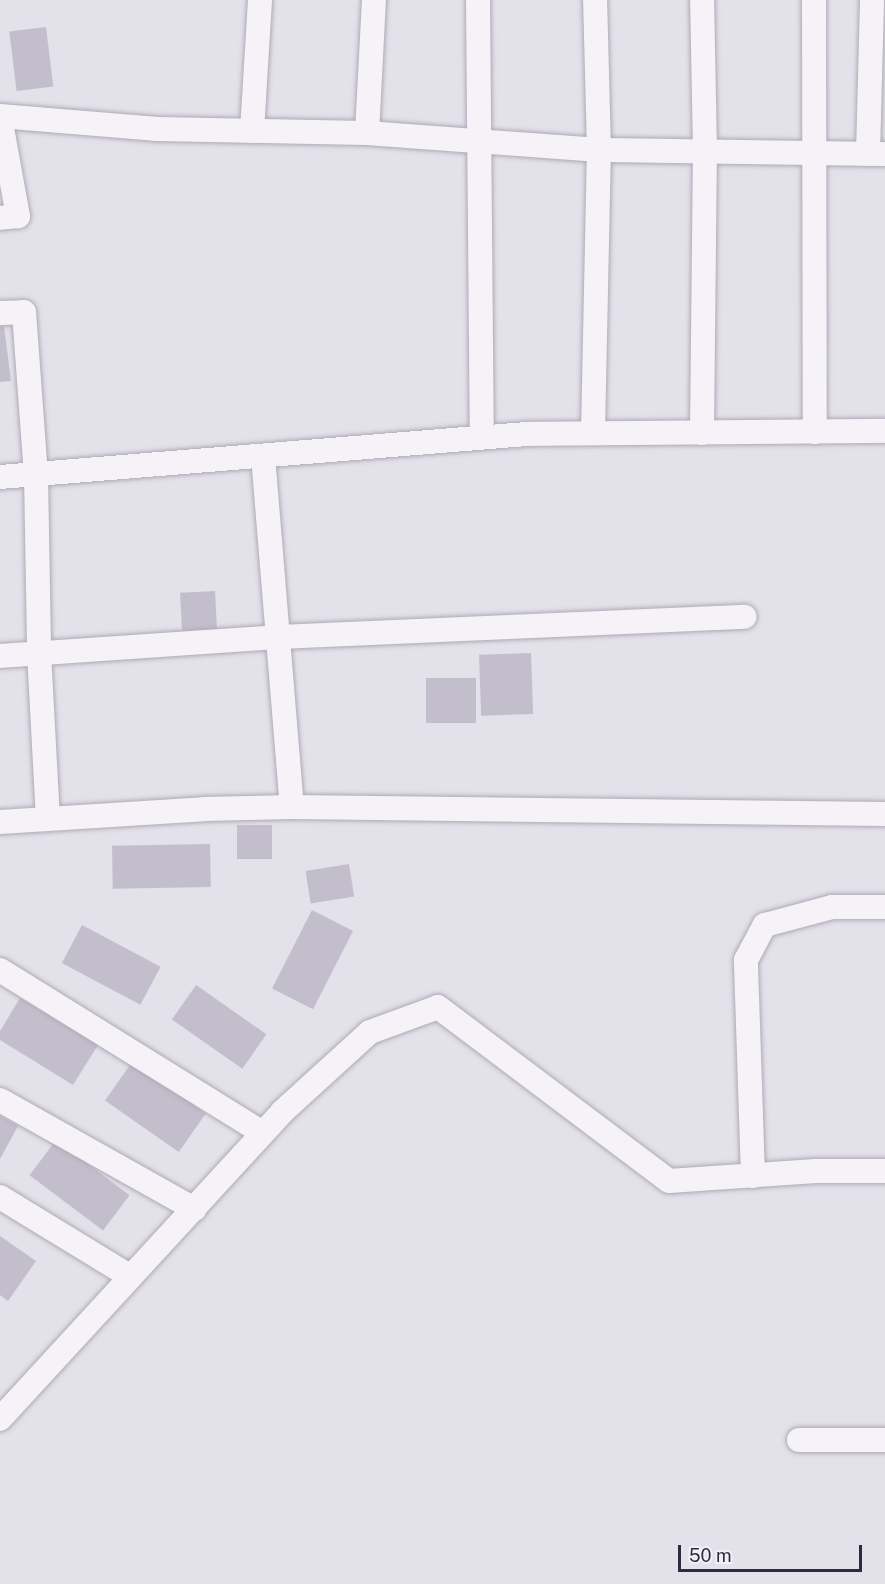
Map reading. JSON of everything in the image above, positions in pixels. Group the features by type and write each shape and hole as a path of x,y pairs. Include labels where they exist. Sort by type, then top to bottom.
{"street":[{"path":"252,130 260,0"},
{"path":"367,133 374,0"},
{"path":"478,0 482,437"},
{"path":"593,433 599,150 595,0"},
{"path":"702,0 705,151 702,433"},
{"path":"814,0 815,432"},
{"path":"0,218 18,216 0,117 158,129 367,133 599,150 877,154 872,0"},
{"path":"0,314 24,312 36,474 39,653 48,819"},
{"path":"0,477 482,437 593,433 885,432"},
{"path":"263,456 292,807"},
{"path":"0,656 279,637 745,617"},
{"path":"0,822 204,809 292,807 885,814"},
{"path":"753,1176 746,960 765,925 832,907 885,907"},
{"path":"0,970 262,1133"},
{"path":"0,1419 282,1112 370,1032 438,1007 669,1181 885,1171"},
{"path":"0,1100 194,1209"},
{"path":"0,1197 131,1277"},
{"path":"799,1440 885,1440"}],"building":[{"path":"46,27 53,87 17,91 9,32"},
{"path":"0,326 4,326 11,381 0,382"},
{"path":"215,591 217,629 182,631 180,593"},
{"path":"531,653 533,714 481,716 479,655"},
{"path":"426,678 476,678 476,723 426,723"},
{"path":"237,825 272,825 272,859 237,859"},
{"path":"210,844 211,887 113,889 112,846"},
{"path":"349,864 354,897 311,903 306,871"},
{"path":"312,910 353,931 313,1009 272,988"},
{"path":"82,925 161,967 140,1005 62,963"},
{"path":"196,985 266,1034 242,1069 172,1019"},
{"path":"20,998 98,1045 73,1085 0,1040 0,1031"},
{"path":"132,1062 206,1114 179,1152 105,1101"},
{"path":"0,1116 18,1126 0,1159"},
{"path":"56,1140 129,1195 103,1231 30,1175"},
{"path":"0,1236 36,1261 8,1301 0,1295"}]}
